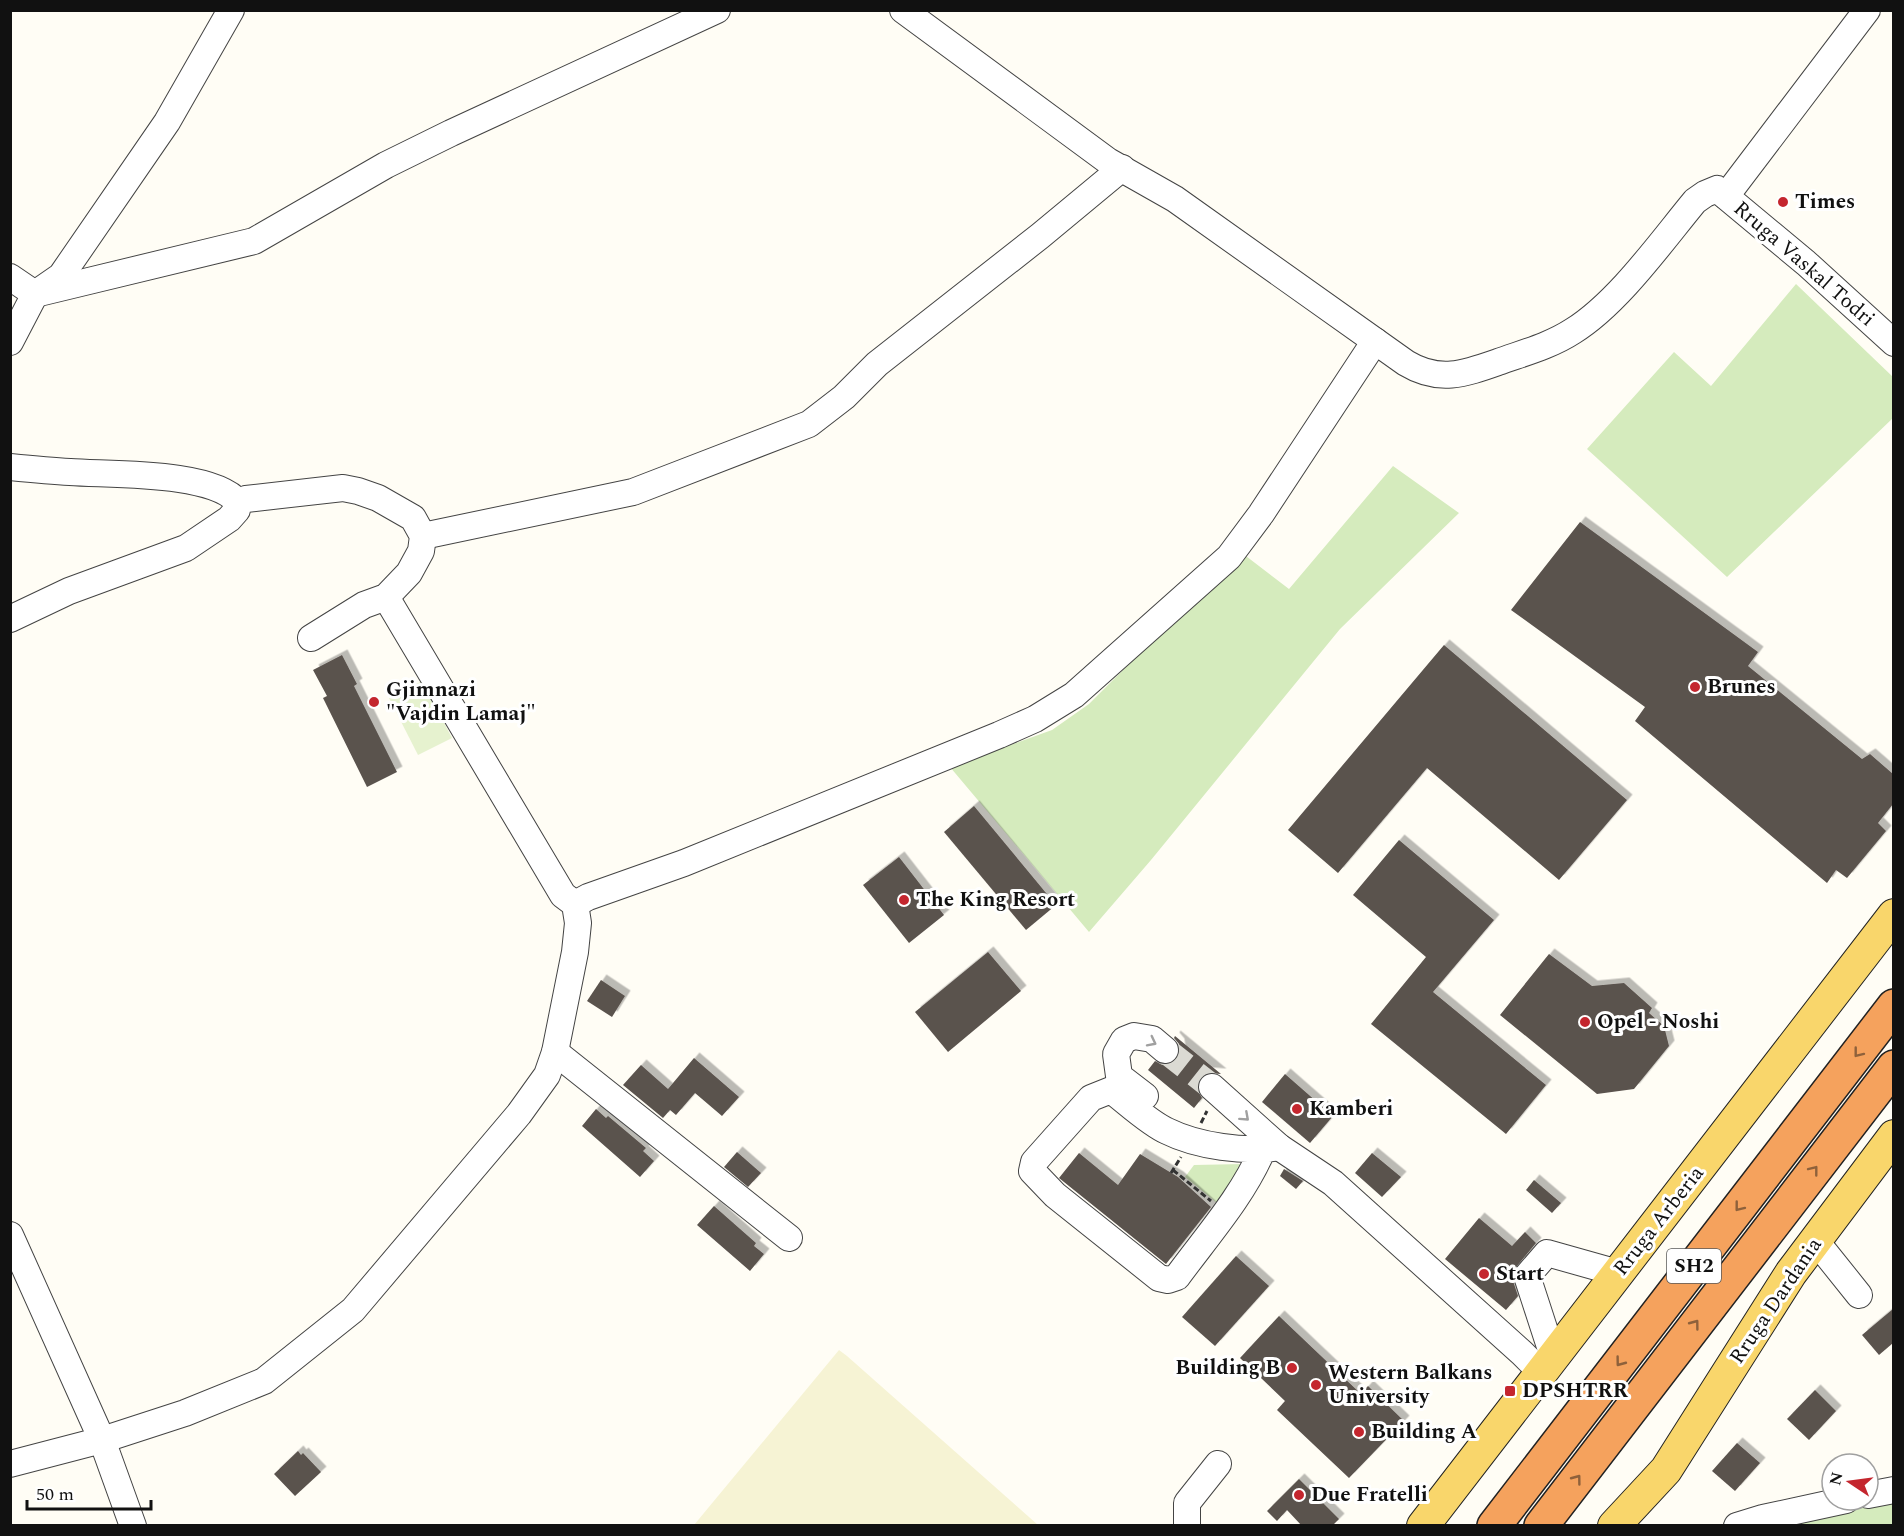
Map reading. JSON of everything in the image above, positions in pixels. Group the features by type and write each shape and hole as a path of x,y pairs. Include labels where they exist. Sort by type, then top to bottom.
{"highway":[{"name":"SH2","path":"1494,1526 1893,1006"},
{"name":"SH2","path":"1541,1526 1893,1067"}],"main road":[{"name":"Rruga Arberia","path":"1423,1526 1893,915"},
{"name":"Rruga Dardania","path":"1614,1526 1666,1470 1791,1274 1815,1240 1891,1146"}],"street":[{"path":"10,342 35,294 61,276 160,132 231,10"},
{"path":"10,277 35,294 254,241 386,165 451,132 717,10"},
{"path":"903,10 1017,95 1122,168 1175,199 1375,341 1428,374 1441,376 1476,370 1538,348 1575,330 1617,294 1695,201 1717,189 1726,196"},
{"name":"Rruga Vaskal Todri","path":"1867,10 1726,196 1806,263 1893,343"},
{"path":"423,536 633,492 808,424 844,397 877,364 1040,236 1122,168"},
{"path":"575,904 588,897 684,863 999,735 1035,719 1074,695 1229,557 1262,514 1375,341"},
{"path":"10,467 177,477 221,490 238,502"},
{"path":"238,502 246,499 343,488 358,491 396,507 412,518 423,536 421,551 409,573 386,597 364,605 311,638"},
{"path":"10,619 69,591 186,548 229,519 237,510 238,502"},
{"path":"10,1464 102,1440 185,1413 264,1381 353,1310 519,1114 547,1076 555,1052 575,952 578,924 575,904 563,895 386,597"},
{"path":"1165,1050 1152,1039 1134,1036 1124,1040 1116,1054 1119,1076 1185,1126 1271,1149 1334,1183 1522,1353 1547,1364"},
{"path":"555,1052 789,1238"},
{"path":"1212,1087 1271,1149"},
{"path":"1111,1090 1165,1131 1198,1143 1271,1149 1177,1277 1168,1280 1159,1278 1055,1195 1032,1171 1034,1162 1091,1098 1111,1090"},
{"path":"10,1235 102,1440 133,1526"},
{"path":"1815,1240 1859,1295"},
{"path":"1547,1364 1527,1276 1547,1253 1618,1273"},
{"path":"1187,1526 1187,1503 1218,1464"},
{"path":"1737,1526 1820,1506"}],"path":[{"path":"1173,1170 1224,1212"}],"shaded area":[{"path":"839,1350 847,1356 1038,1525 694,1525"}],"green space":[{"path":"1796,284 1893,377 1893,418 1727,577 1587,449 1674,352 1711,386"},
{"path":"1393,466 1459,513 1340,629 1151,860 1089,932 950,767 1052,730 1089,704 1242,551 1289,589"},
{"path":"422,681 452,738 418,755 389,698"},
{"path":"1244,1164 1217,1203 1185,1177 1194,1165"},
{"path":"1893,1501 1893,1525 1789,1526 1789,1522 1839,1512 1880,1512 1880,1504"}],"building":[{"name":"Brunes","path":"1580,522 1758,652 1748,666 1862,759 1870,754 1893,774 1893,804 1878,823 1886,831 1847,878 1836,870 1827,883 1635,721 1645,707 1511,610"},
{"path":"1444,645 1627,800 1559,880 1427,768 1338,873 1288,830"},
{"path":"342,655 357,684 354,686 397,772 367,787 323,698 327,696 313,670"},
{"path":"974,806 1056,905 1026,930 944,832"},
{"path":"1399,840 1494,920 1433,992 1546,1085 1506,1134 1371,1024 1426,957 1353,895"},
{"name":"The King Resort","path":"899,857 944,915 909,943 863,885"},
{"path":"988,952 1021,991 948,1052 915,1012"},
{"name":"Opel - Noshi","path":"1549,954 1592,986 1624,983 1652,1008 1649,1013 1664,1026 1669,1046 1634,1089 1597,1094 1500,1015"},
{"path":"601,980 625,996 612,1017 587,1001"},
{"path":"1175,1036 1221,1074 1208,1073 1200,1077 1197,1084 1202,1098 1194,1108 1148,1070 1155,1061 1162,1065 1170,1064 1177,1059 1180,1052"},
{"path":"694,1058 739,1097 722,1116 695,1093 676,1115 670,1110 663,1118 623,1085 641,1065 668,1089"},
{"name":"Kamberi","path":"1285,1074 1333,1116 1310,1143 1262,1102"},
{"path":"596,1109 606,1118 608,1116 646,1148 643,1151 654,1161 640,1177 582,1126"},
{"path":"737,1152 761,1173 748,1187 724,1167"},
{"path":"1079,1153 1118,1185 1140,1154 1178,1177 1211,1207 1166,1264 1059,1178"},
{"path":"1372,1153 1401,1177 1382,1197 1355,1173"},
{"path":"1284,1169 1303,1181 1296,1189 1280,1176"},
{"path":"1534,1180 1561,1203 1552,1213 1526,1190"},
{"path":"714,1206 756,1243 754,1246 764,1254 750,1271 697,1225"},
{"name":"Start","path":"1479,1218 1512,1246 1525,1232 1536,1243 1512,1272 1518,1296 1506,1310 1445,1259"},
{"path":"1236,1256 1269,1286 1215,1346 1182,1317"},
{"path":"1893,1309 1893,1343 1879,1355 1862,1335"},
{"path":"1279,1316 1361,1394 1368,1386 1404,1421 1349,1478 1277,1410 1285,1401 1240,1358"},
{"path":"1815,1390 1836,1411 1809,1440 1787,1419"},
{"path":"1737,1443 1760,1463 1735,1491 1712,1471"},
{"path":"298,1451 301,1455 303,1453 321,1472 295,1496 274,1474"},
{"name":"Due Fratelli","path":"1299,1479 1339,1519 1332,1526 1302,1526 1287,1510 1277,1521 1267,1511"}],"tunnel":[{"path":"1165,1050 1212,1087"}],"place":[{"name":"Times","path":"1783,202"},
{"name":"Brunes","path":"1695,687"},
{"name":"Gjimnazi \"Vajdin Lamaj\"","path":"374,702"},
{"name":"The King Resort","path":"904,900"},
{"name":"Opel - Noshi","path":"1585,1022"},
{"name":"Kamberi","path":"1297,1109"},
{"name":"Start","path":"1484,1274"},
{"name":"Building B","path":"1292,1368"},
{"name":"Western Balkans University","path":"1316,1385"},
{"name":"DPSHTRR","path":"1510,1391"},
{"name":"Building A","path":"1359,1432"},
{"name":"Due Fratelli","path":"1299,1495"}]}
